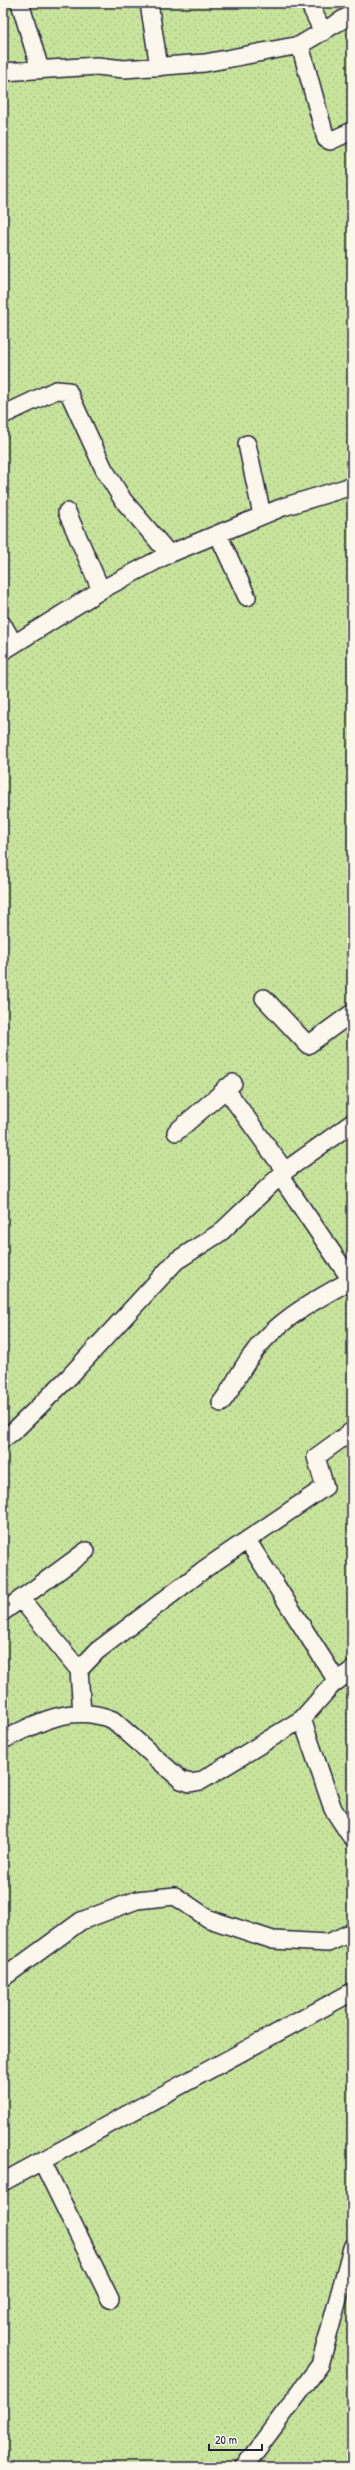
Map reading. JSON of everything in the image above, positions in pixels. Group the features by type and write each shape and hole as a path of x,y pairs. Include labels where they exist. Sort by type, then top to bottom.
{"street":[{"path":"20,3 40,69"},
{"path":"149,3 159,67"},
{"path":"310,3 323,32"},
{"path":"3,72 97,66 124,69 204,63 300,45 352,14"},
{"path":"300,45 326,139 330,141 352,131"},
{"path":"3,415 56,390 68,390 104,469 123,500 170,554"},
{"path":"247,444 262,515"},
{"path":"3,625 8,647 101,590 170,554 283,506 352,486"},
{"path":"67,512 101,590"},
{"path":"218,534 247,596"},
{"path":"264,998 308,1045 324,1031 352,1013"},
{"path":"176,1132 229,1085 348,1279 302,1307 272,1330 248,1359 236,1384 221,1404"},
{"path":"3,1439 15,1430 69,1376 176,1261 221,1232 283,1174 352,1123"},
{"path":"79,1670 97,1651 247,1540 325,1487 316,1457 352,1431"},
{"path":"247,1540 337,1681"},
{"path":"3,1612 86,1551"},
{"path":"21,1599 79,1670 82,1713"},
{"path":"3,1740 45,1719 70,1713 99,1714 113,1720 181,1780 190,1783 201,1781 302,1719 337,1681 352,1670"},
{"path":"302,1719 333,1809 352,1838"},
{"path":"3,1978 81,1921 137,1900 175,1896 209,1919 273,1940 328,1943 352,1932"},
{"path":"3,2182 352,1992"},
{"path":"42,2161 110,2299"},
{"path":"244,2467 320,2365 351,2256"}],"green space":[{"path":"3,3 352,3 352,2467 3,2467"}]}
